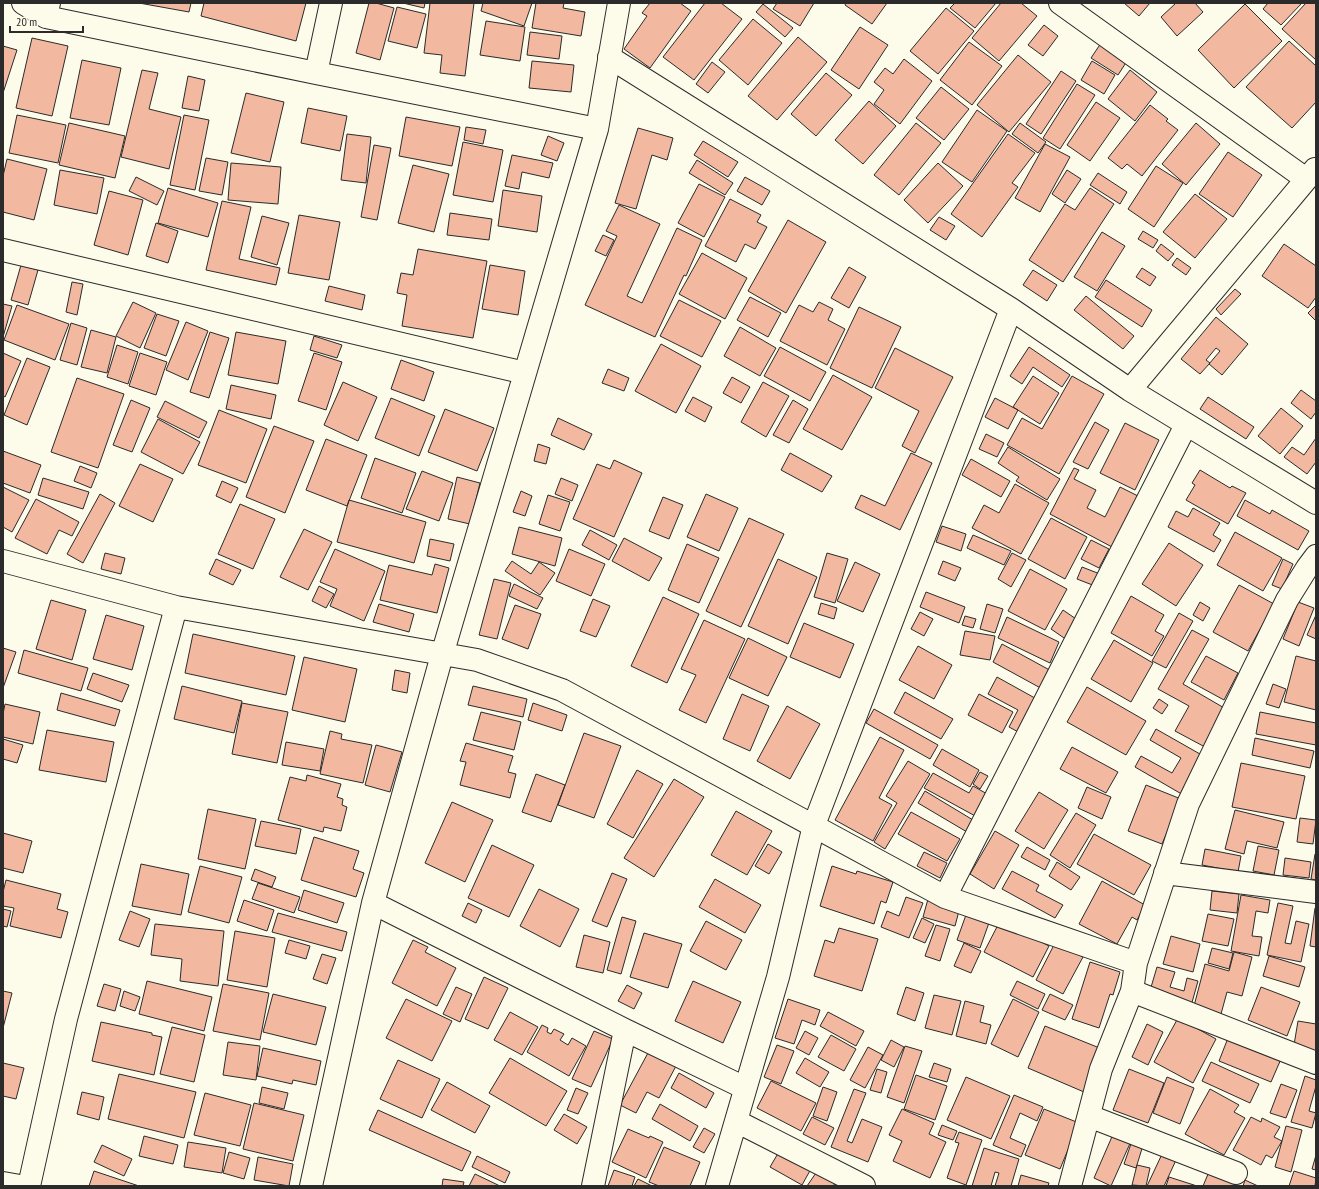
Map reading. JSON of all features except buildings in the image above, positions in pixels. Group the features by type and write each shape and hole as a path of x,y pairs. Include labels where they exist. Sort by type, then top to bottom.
{"street":[{"path":"23,3 316,73 597,129"},
{"path":"316,73 331,3"},
{"path":"311,1186 373,904 442,655 597,129 619,3"},
{"path":"1065,4 1311,173 1130,390"},
{"path":"609,57 1011,309 1130,390 1316,503"},
{"path":"3,250 524,373"},
{"path":"717,1186 778,977 814,825 1011,309"},
{"path":"945,897 1186,425"},
{"path":"1070,1186 1101,1069 1132,991 1136,964 1188,804 1287,600 1316,556"},
{"path":"3,561 176,607 477,660 562,690 945,897 1136,964"},
{"path":"29,1186 66,1019 176,607"},
{"path":"1165,873 1316,892"},
{"path":"373,904 625,1030 745,1088"},
{"path":"1132,991 1316,1063"},
{"path":"592,1186 625,1030"},
{"path":"1089,1116 1236,1173"},
{"path":"736,1121 864,1186"},
{"path":"3,1183 20,1186"}]}
